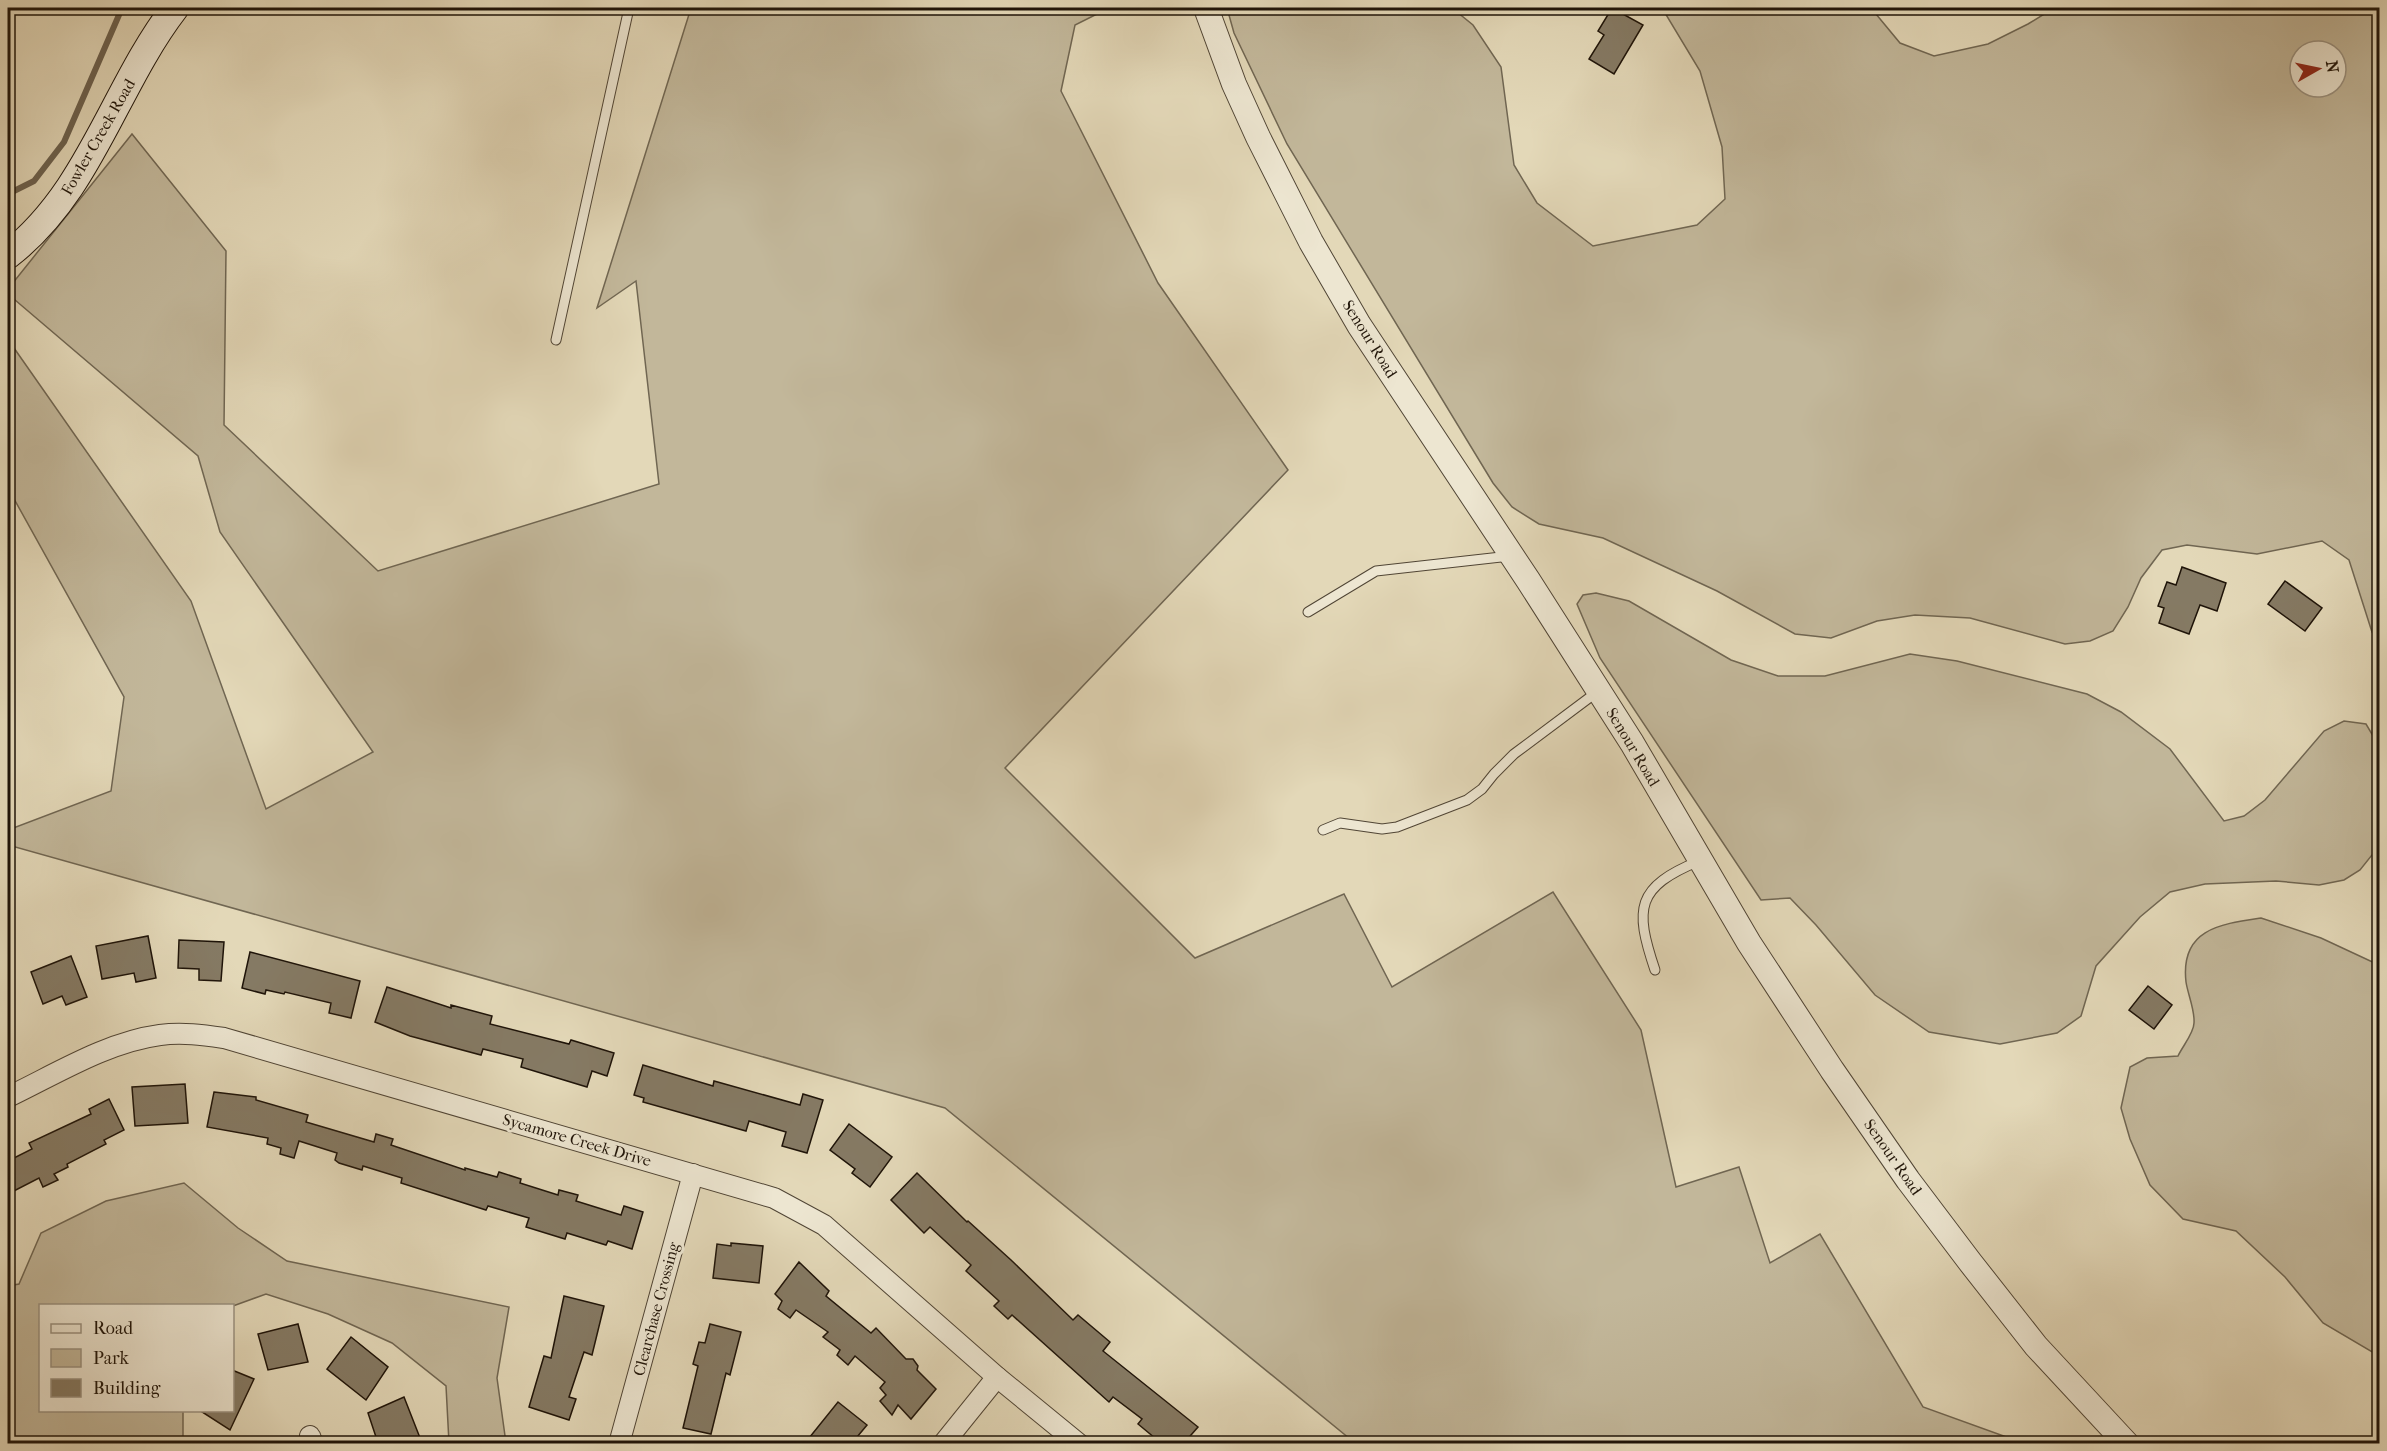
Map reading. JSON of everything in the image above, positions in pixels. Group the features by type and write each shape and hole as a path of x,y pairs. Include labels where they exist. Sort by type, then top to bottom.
{"main road":[{"name":"Fowler Creek Road","path":"8,255 53,213 80,173 129,83 175,8"}],"street":[{"name":"Senour Road","path":"1206,8 1239,95 1311,242 1359,325 1632,742 1749,942 1832,1070 1908,1180 2036,1346 2127,1443"},
{"name":"Sycamore Creek Drive","path":"8,1097 129,1041 159,1035 189,1033 256,1046 774,1198 824,1225 997,1377 1079,1443"},
{"name":"Clearchase Crossing","path":"619,1443 693,1174"},
{"path":"943,1443 997,1377"}],"lane":[{"path":"556,340 629,8"},
{"path":"1308,612 1376,572 1512,556"},
{"path":"1323,830 1340,823 1382,829 1397,826 1467,800 1482,789 1514,754 1599,690"},
{"path":"1655,970 1645,940 1646,901 1652,888 1671,873 1701,860"}],"green space":[{"path":"691,8 1109,8 1075,25 1061,91 1158,283 1288,470 1005,768 1195,958 1344,894 1392,987 1553,892 1641,1030 1676,1187 1739,1167 1770,1263 1820,1234 1923,1407 2023,1443 1355,1443 945,1108 8,845 8,830 111,791 124,697 8,488 8,347 14,348 191,601 266,809 373,752 220,532 198,456 8,294 8,289 132,134 226,251 224,425 378,571 659,484 636,281 597,308"},
{"path":"1227,8 1452,8 1473,25 1501,67 1514,165 1537,203 1593,246 1697,225 1725,199 1722,147 1700,71 1662,8 1871,8 1900,43 1934,56 1988,44 2054,8 2379,8 2379,640 2372,632 2349,560 2322,541 2257,554 2187,545 2162,550 2141,578 2128,607 2113,631 2090,641 2065,644 1970,618 1915,615 1877,621 1831,638 1795,634 1717,591 1603,538 1539,524 1512,507 1493,483 1287,144 1234,33"},
{"path":"1596,593 1629,601 1731,660 1778,676 1825,676 1910,654 1957,661 2087,694 2121,712 2170,749 2224,821 2244,816 2265,800 2324,731 2344,721 2366,724 2379,746 2380,836 2376,850 2360,870 2344,880 2319,885 2276,881 2205,884 2170,892 2140,917 2096,966 2081,1016 2057,1033 2000,1044 1929,1032 1875,995 1790,898 1761,900 1600,658 1577,604 1583,595"},
{"path":"2261,918 2321,938 2379,965 2379,1356 2323,1323 2285,1277 2236,1231 2183,1219 2150,1185 2130,1139 2121,1108 2130,1067 2147,1058 2178,1056 2192,1031 2194,1018 2186,982 2186,964 2189,950 2196,940 2206,932 2218,927"},
{"path":"184,1183 238,1228 287,1261 509,1307 497,1378 506,1443 449,1443 446,1386 392,1343 328,1314 266,1294 234,1306 39,1304 39,1412 183,1412 183,1443 8,1443 8,1286 19,1284 41,1233 106,1201"}],"building":[{"path":"1612,8 1643,25 1614,74 1589,59 1604,35 1598,31"},
{"path":"2182,567 2226,583 2217,611 2200,605 2189,634 2159,623 2164,608 2158,606 2167,582 2176,585"},
{"path":"2285,581 2322,608 2305,631 2268,604"},
{"path":"148,936 156,978 136,982 134,973 102,979 96,946"},
{"path":"179,940 224,942 221,981 199,980 199,969 178,968"},
{"path":"250,952 360,981 351,1018 329,1013 331,1003 285,992 284,994 266,990 265,994 242,988"},
{"path":"71,956 87,997 66,1005 62,996 43,1004 31,972"},
{"path":"2148,986 2172,1005 2154,1029 2129,1010"},
{"path":"387,987 451,1008 451,1005 492,1016 490,1024 569,1044 571,1040 614,1053 607,1076 592,1071 587,1087 521,1067 523,1059 483,1049 481,1055 410,1036 375,1022"},
{"path":"643,1065 713,1086 714,1081 800,1105 803,1094 823,1100 807,1153 782,1146 786,1132 749,1121 746,1131 643,1102 644,1098 634,1095"},
{"path":"185,1084 188,1123 135,1126 132,1087"},
{"path":"214,1092 256,1097 256,1100 308,1115 306,1122 374,1142 376,1134 393,1139 391,1145 465,1170 465,1168 497,1177 499,1172 521,1179 520,1183 558,1195 559,1190 578,1195 576,1201 621,1215 624,1206 643,1212 632,1249 608,1241 606,1245 567,1233 565,1239 526,1227 529,1218 488,1206 486,1210 401,1183 402,1178 363,1166 362,1170 339,1163 335,1160 337,1153 299,1141 294,1158 280,1154 281,1148 267,1144 268,1138 207,1127"},
{"path":"109,1099 124,1130 104,1140 106,1144 67,1164 68,1167 54,1174 58,1180 43,1187 39,1178 8,1194 8,1161 32,1149 29,1143 91,1114 89,1109"},
{"path":"849,1124 892,1157 870,1187 852,1173 855,1169 830,1150"},
{"path":"917,1173 1073,1320 1078,1315 1110,1342 1103,1351 1198,1427 1184,1443 1161,1443 1138,1424 1142,1419 1113,1397 1109,1402 1012,1315 1008,1319 994,1306 999,1301 966,1271 971,1265 930,1227 924,1233 891,1200"},
{"path":"731,1243 763,1246 759,1283 713,1278 717,1244 731,1246"},
{"path":"799,1262 829,1291 826,1296 871,1333 876,1328 906,1359 913,1359 918,1366 917,1370 936,1389 911,1419 898,1405 892,1415 880,1401 886,1395 880,1388 885,1382 855,1356 848,1365 837,1355 840,1350 823,1337 828,1332 796,1310 790,1318 778,1309 782,1301 775,1294"},
{"path":"564,1296 604,1306 592,1355 584,1352 569,1397 576,1399 569,1420 529,1407 544,1356 551,1358"},
{"path":"298,1324 308,1362 268,1370 258,1334"},
{"path":"710,1324 741,1332 730,1375 726,1373 711,1434 683,1428 698,1366 693,1364 699,1342 705,1343"},
{"path":"351,1337 388,1367 366,1400 327,1369"},
{"path":"234,1371 254,1379 230,1430 202,1412 234,1412"},
{"path":"404,1397 422,1443 378,1443 368,1413"},
{"path":"838,1402 867,1425 852,1443 805,1443"}],"waterway":[{"path":"8,194 34,181 64,142 122,8"}]}
